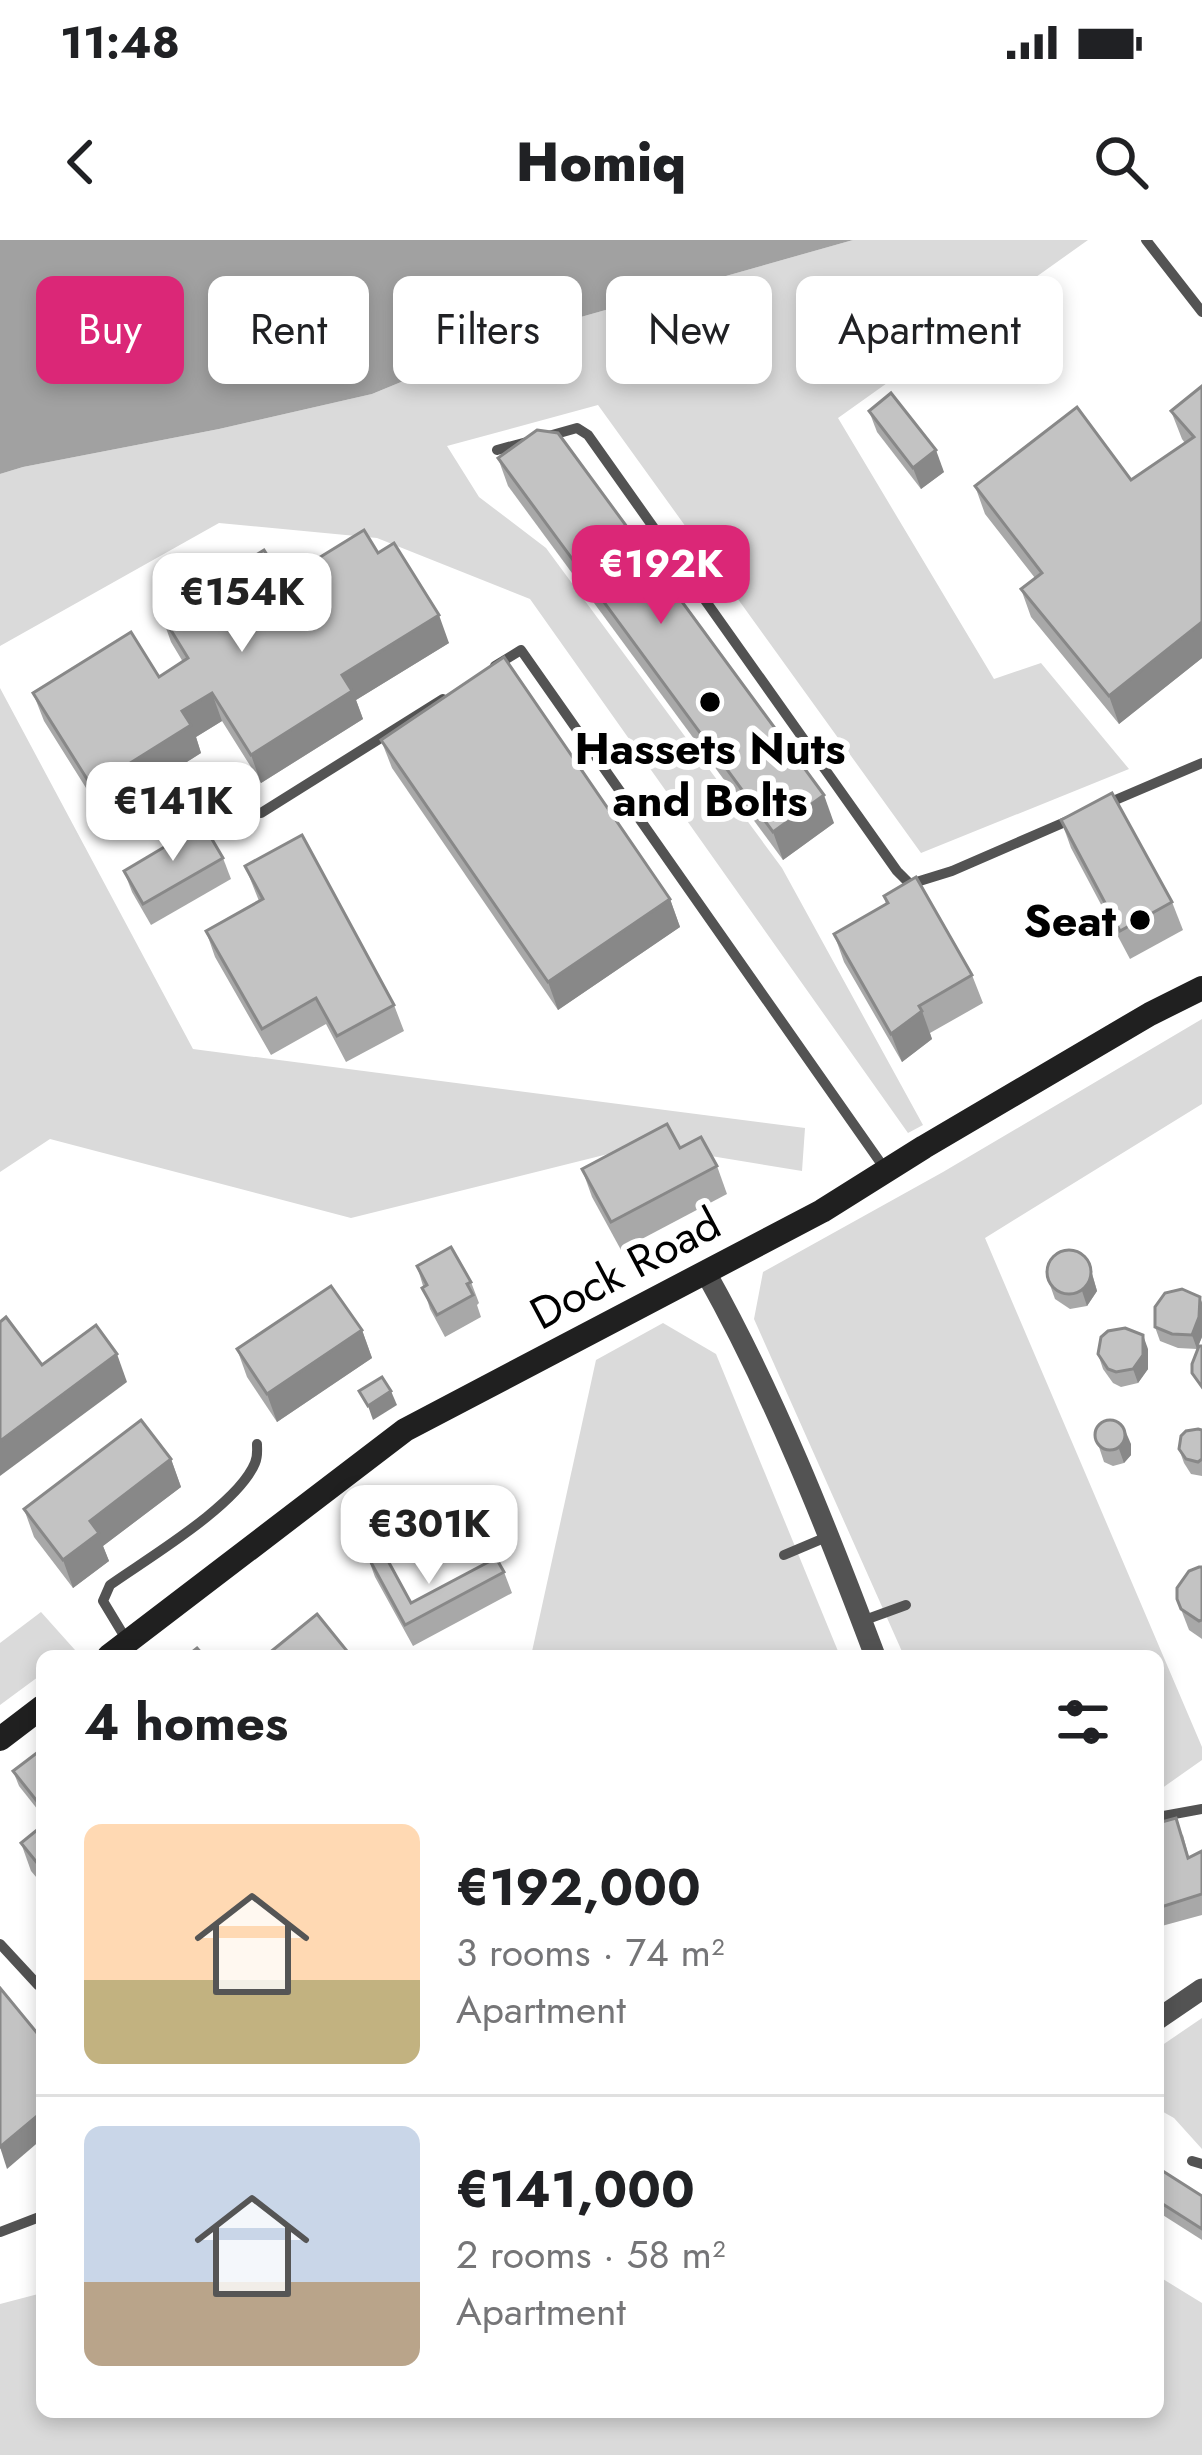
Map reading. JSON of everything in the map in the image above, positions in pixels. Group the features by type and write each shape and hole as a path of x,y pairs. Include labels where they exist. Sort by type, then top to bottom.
{"main road":[{"name":"Dock Road","path":"118,1649 405,1430 822,1211 1150,1014 1202,988"},
{"path":"0,1739 36,1712"}],"street":[{"path":"706,1273 737,1328 829,1536 873,1650"},
{"path":"1164,2015 1202,1989"}],"lane":[{"path":"1146,240 1202,312"},
{"path":"497,450 578,428 588,435 910,884 1077,817"},
{"path":"482,675 521,650 886,1172"},
{"path":"261,813 461,687"},
{"path":"1098,808 1202,763"},
{"path":"118,1649 103,1601 110,1586 239,1487 256,1462 256,1444"},
{"path":"784,1555 829,1536"},
{"path":"862,1621 906,1605"},
{"path":"1164,1816 1202,1809"},
{"path":"0,1944 36,1983"},
{"path":"0,2232 36,2218"}],"shaded area":[{"path":"0,240 853,240 726,276 606,276 606,310 582,317 582,276 393,276 396,384 372,394 219,429 0,474"},
{"path":"853,240 1088,240 1037,276 796,276 796,384 886,384 838,418 994,679 1041,663 1129,769 921,853 598,405 447,446 479,497 546,548 782,868 923,1125 908,1133 530,599 377,538 219,523 0,646 0,474 219,429 372,394 396,384 582,384 582,317 606,310 606,384 772,384 772,276 726,276"},
{"path":"0,688 193,1049 805,1128 802,1171 644,1145 351,1218 50,1139 0,1172"},
{"path":"1202,1019 1202,1104 985,1238 1161,1650 901,1650 754,1319 763,1272"},
{"path":"663,1323 716,1354 838,1650 532,1650 596,1360"},
{"path":"41,1612 75,1650 36,1650 36,1678 0,1705 0,1643"},
{"path":"1164,1658 1202,1747 1202,1760 1164,1787"},
{"path":"1202,2018 1202,2149 1164,2112 1164,2044"},
{"path":"1164,2280 1202,2303 1202,2455 0,2455 0,2304 36,2295 36,2418 1164,2418"}],"building":[{"path":"1202,386 1202,622 1109,696 1021,589 1042,573 975,486 1077,407 1131,480 1194,437 1171,411"},
{"path":"891,393 936,450 913,468 869,411"},
{"path":"537,430 558,433 824,795 773,832 498,458"},
{"path":"364,530 378,553 394,543 439,615 342,675 352,691 251,755 212,693 182,711 191,725 92,787 33,693 131,632 159,677 188,658 161,614 264,550 283,580"},
{"path":"504,657 670,899 548,982 381,740"},
{"path":"1112,793 1172,902 1120,931 1061,820"},
{"path":"203,824 223,858 143,904 124,871"},
{"path":"302,835 394,1005 337,1036 316,998 262,1029 206,931 263,899 245,866"},
{"path":"916,877 972,975 919,1006 922,1011 891,1034 834,934 888,903 884,896"},
{"path":"667,1124 680,1148 701,1137 717,1166 611,1222 582,1169"},
{"path":"451,1247 473,1295 437,1315 422,1288 427,1285 417,1266"},
{"path":"1069,1250 1084,1257 1091,1272 1084,1287 1069,1294 1054,1287 1047,1272 1054,1257"},
{"path":"331,1286 362,1330 267,1394 237,1349"},
{"path":"1182,1289 1200,1297 1192,1335 1155,1327 1155,1307 1165,1293"},
{"path":"6,1317 42,1365 96,1325 117,1354 0,1441 0,1322"},
{"path":"1125,1328 1143,1335 1143,1355 1133,1369 1116,1372 1098,1354 1101,1337"},
{"path":"1202,1346 1202,1387 1192,1373"},
{"path":"382,1377 391,1391 368,1406 359,1391"},
{"path":"141,1420 171,1459 90,1521 99,1533 63,1560 24,1509"},
{"path":"1110,1420 1121,1424 1125,1435 1121,1446 1110,1450 1099,1446 1095,1435 1099,1424"},
{"path":"1202,1430 1202,1459 1198,1462 1186,1459 1179,1449 1181,1436"},
{"path":"381,1548 411,1603 496,1558 504,1572 405,1625 367,1555"},
{"path":"1202,1567 1199,1621 1181,1609 1177,1588 1189,1571"},
{"path":"317,1614 346,1650 273,1650"},
{"path":"36,1754 36,1800 13,1771"},
{"path":"1176,1818 1188,1858 1202,1851 1202,1894 1164,1906 1164,1821"},
{"path":"36,1831 36,1862 21,1843"},
{"path":"0,1988 36,2032 36,2117 0,2147"},
{"path":"1164,2172 1202,2196 1202,2229 1164,2205"}],"place":[{"name":"Hassets Nuts and Bolts","path":"710,702"},
{"name":"Seat","path":"1140,920"}]}
